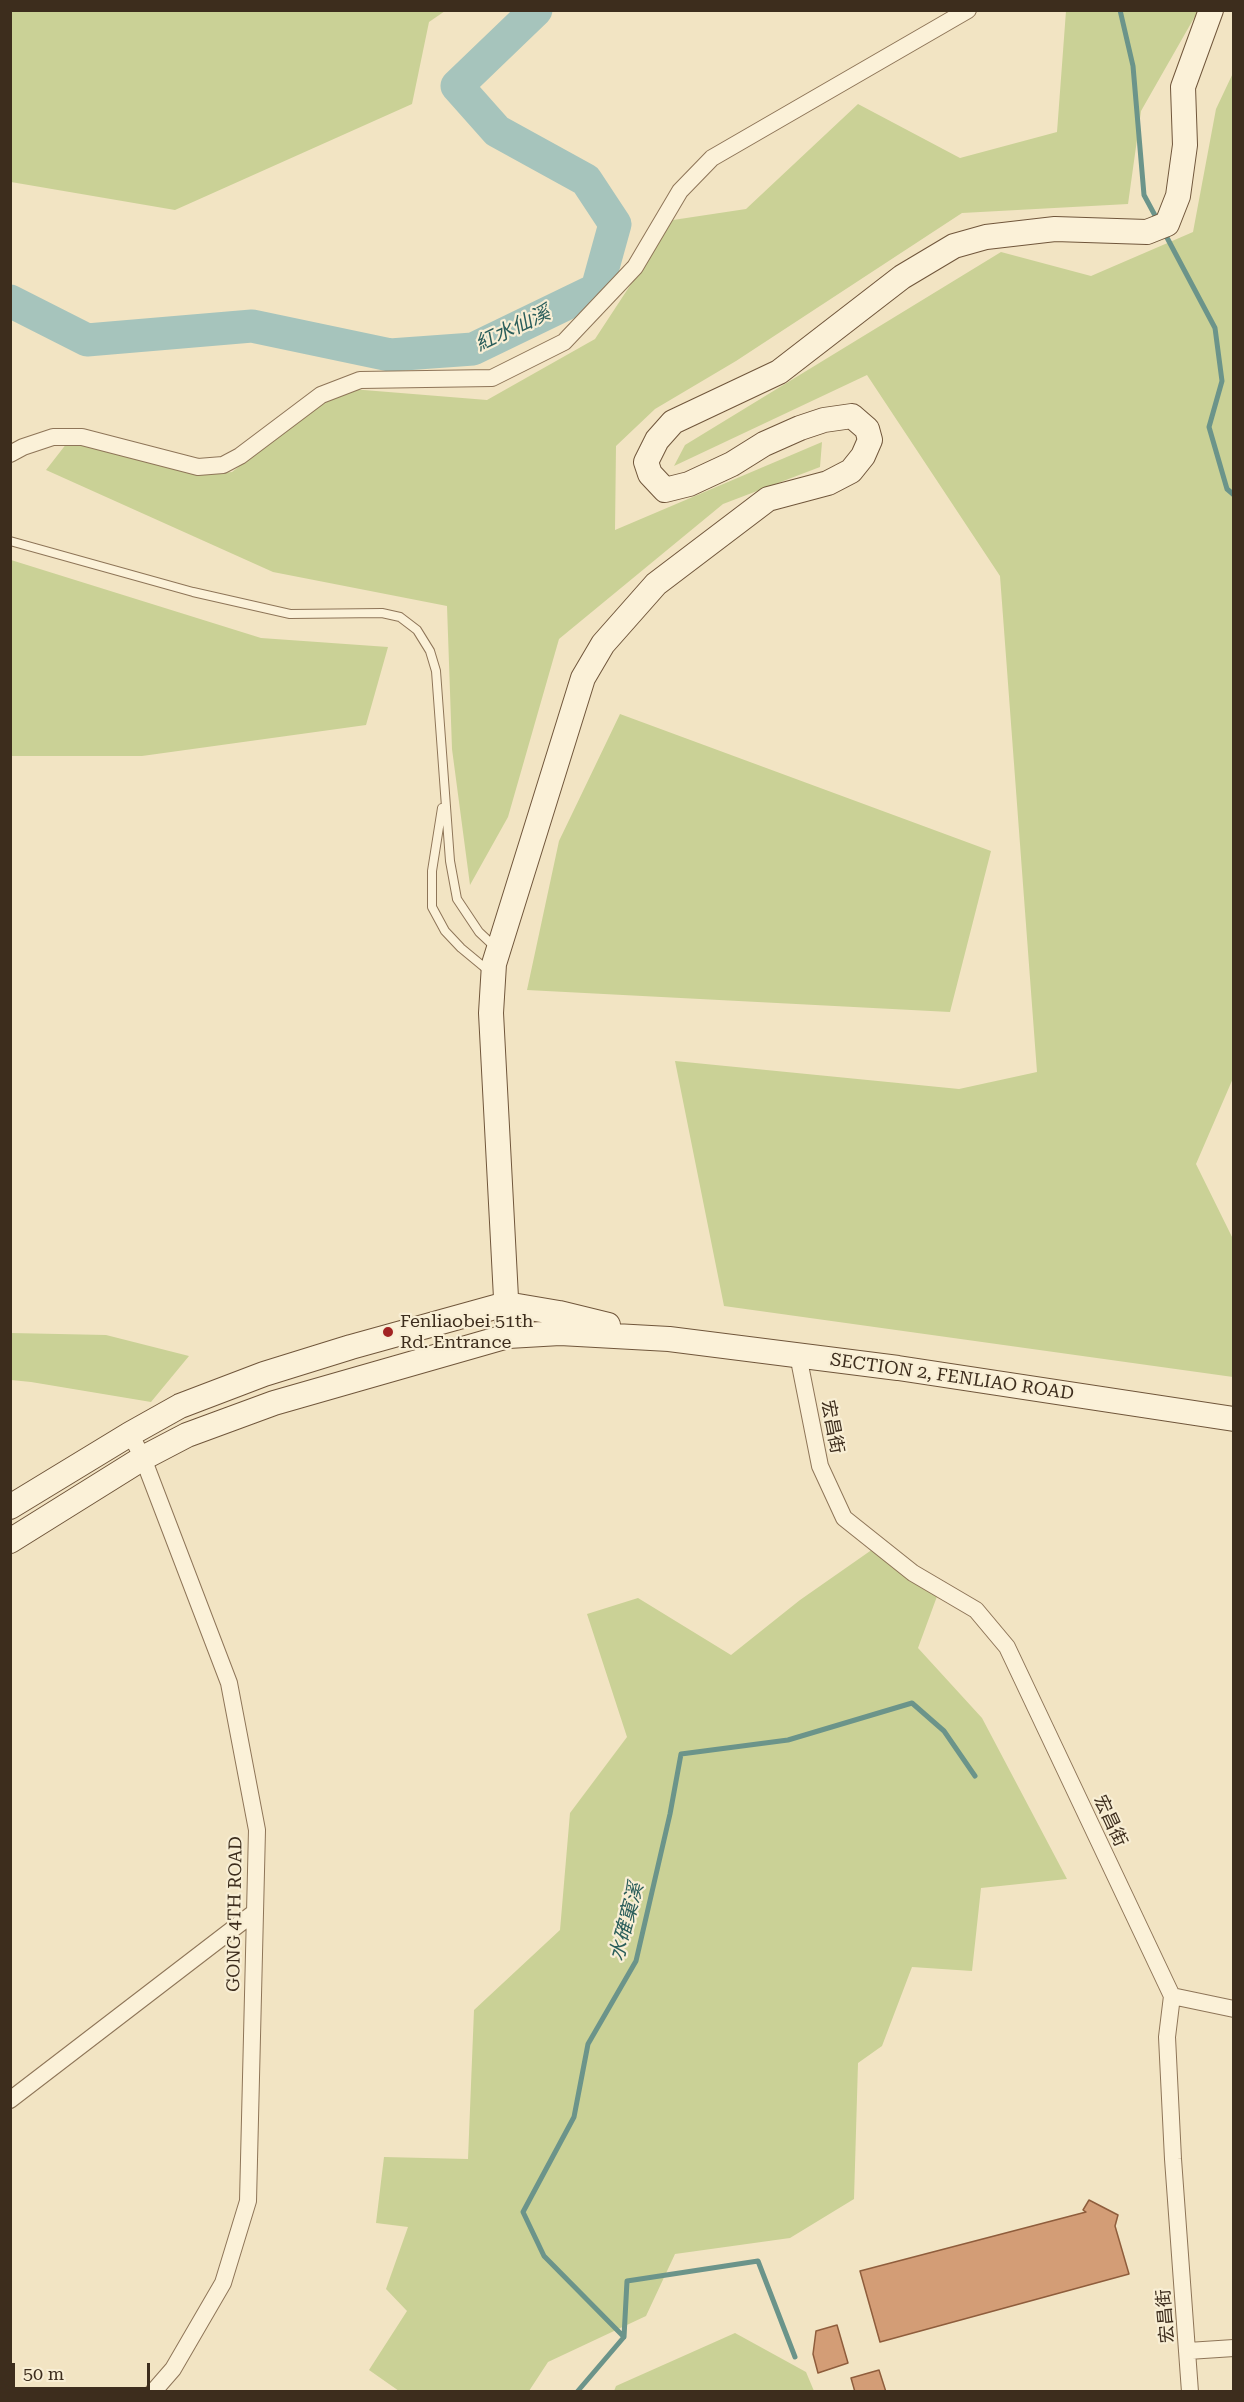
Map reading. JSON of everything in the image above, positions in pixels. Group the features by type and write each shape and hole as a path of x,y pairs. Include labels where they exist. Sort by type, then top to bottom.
{"street":[{"path":"10,454 53,437 82,437 189,466 223,465 240,456 321,395 360,380 492,378 564,342 635,267 680,191 712,159 968,10"},
{"path":"508,1336 491,1013 493,974 498,950 583,678 603,644 656,584 768,499 828,483 851,471 863,456 870,440 867,429 852,416 824,420 764,444 732,464 689,484 665,490 650,474 646,462 657,440 673,422 779,372 902,277 954,246 986,237 1055,230 1157,228 1178,196 1185,145 1183,87 1211,10"},
{"name":"SECTION 2, FENLIAO ROAD","path":"10,1507 180,1406 264,1374 506,1304 559,1313 669,1339"},
{"name":"SECTION 2, FENLIAO ROAD","path":"10,1541 143,1458 187,1436 274,1403 508,1336 560,1333 669,1339 898,1368 1233,1419"},
{"name":"宏昌街","path":"798,1355 820,1466 844,1518 914,1573 976,1610 1007,1647 1172,1996 1167,2037 1172,2148 1190,2391"},
{"name":"GONG 4TH ROAD","path":"130,1434 143,1458 229,1683 257,1830 248,2201 224,2283 173,2368 153,2391"},
{"path":"10,2100 255,1912"},
{"path":"1172,1996 1233,2009"},
{"path":"1188,2350 1233,2348"}],"lane":[{"path":"10,541 193,592 290,614 382,614 400,617 417,630 430,651 436,671 450,861 457,899 479,932 498,950"},
{"path":"445,787 432,871 432,907 445,932 460,948 493,974"}],"green space":[{"path":"10,11 445,11 429,22 412,104 175,210 11,182"},
{"path":"1066,11 1198,11 1141,111 1128,204 962,213 736,361 655,409 616,446 615,530 822,442 820,467 723,504 559,639 508,817 470,885 452,749 447,606 273,572 46,470 74,434 201,475 232,472 339,388 487,400 595,339 673,220 746,209 858,104 960,158 1057,132"},
{"path":"1233,73 1234,1076 1196,1164 1233,1239 1233,1377 724,1306 675,1061 959,1089 1037,1072 1000,576 867,375 674,466 685,445 1001,252 1091,276 1193,232 1216,109"},
{"path":"11,560 261,638 388,647 366,725 142,756 11,756"},
{"path":"620,714 991,851 950,1012 527,990 559,841"},
{"path":"11,1333 106,1335 189,1356 151,1402 11,1380"},
{"path":"883,1542 939,1591 918,1648 982,1718 1067,1879 981,1888 972,1971 912,1967 882,2046 858,2063 854,2199 790,2238 675,2254 646,2316 548,2362 529,2391 399,2391 369,2370 407,2311 386,2289 408,2227 376,2223 384,2157 468,2159 474,2010 560,1930 570,1813 627,1737 587,1614 638,1598 731,1655 800,1600"},
{"path":"735,2333 806,2372 814,2391 614,2391 616,2386"}],"building":[{"path":"1089,2200 1118,2215 1115,2226 1129,2274 880,2342 860,2271 1086,2212 1083,2210"},
{"path":"837,2325 848,2363 818,2373 813,2354 816,2331"},
{"path":"879,2370 886,2392 855,2392 851,2378"}],"waterway":[{"name":"紅水仙溪","path":"10,301 87,340 252,326 390,355 473,349 597,289 615,224 586,180 497,131 457,86 536,10"},
{"path":"1120,10 1133,66 1144,195 1158,221"},
{"path":"1164,232 1215,328 1222,381 1209,427 1227,489 1234,495"},
{"name":"水確窠溪","path":"624,2337 544,2256 523,2212 574,2117 588,2044 636,1961 670,1814 681,1754 788,1740 912,1703 944,1731 975,1776"},
{"path":"624,2337 627,2281 758,2261 795,2357"},
{"name":"水確窠溪","path":"577,2392 624,2337"}],"place":[{"name":"Fenliaobei 51th Rd. Entrance","path":"388,1332"}]}
